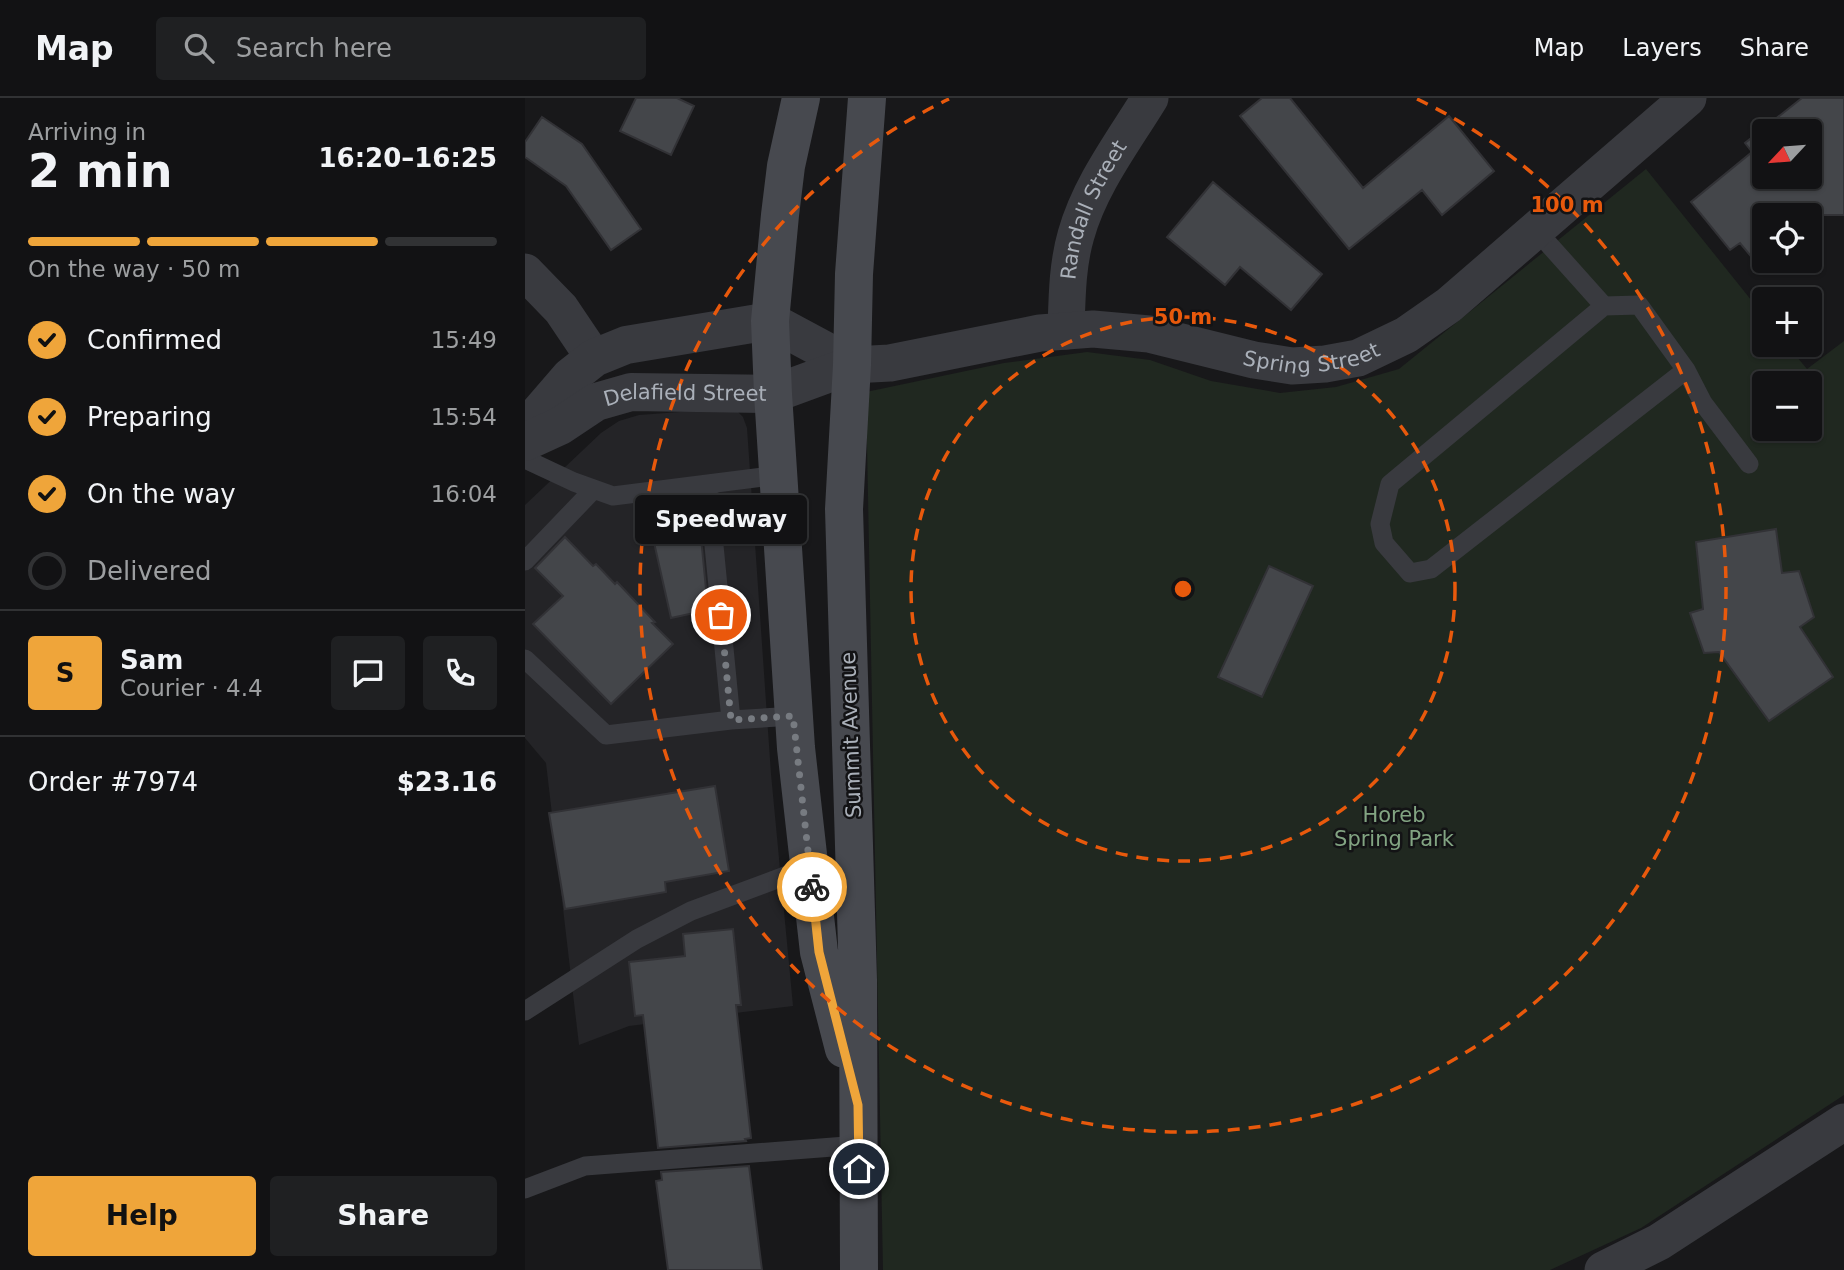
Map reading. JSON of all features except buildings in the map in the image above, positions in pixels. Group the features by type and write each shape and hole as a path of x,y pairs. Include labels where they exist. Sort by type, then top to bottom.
{"main road":[{"path":"770,321 786,166 801,98"},
{"path":"852,365 854,274 867,98"},
{"name":"Summit Avenue","path":"770,321 793,716 809,867 819,952 858,1105"},
{"name":"Summit Avenue","path":"852,365 843,509 858,980 859,1270"}],"street":[{"name":"Randall Street","path":"1066,331 1068,281 1075,236 1100,177 1150,98"},
{"name":"Spring Street","path":"852,365 890,363 1040,333 1093,329 1149,334 1254,360 1292,366 1358,358 1406,335 1449,305 1688,98"},
{"path":"525,272 561,309 594,359"},
{"name":"Delafield Street","path":"525,429 570,377 594,359 626,345 770,321"},
{"path":"770,321 852,365"},
{"name":"Delafield Street","path":"525,442 560,426 596,402 631,392 773,394 852,365"},
{"path":"1604,1270 1658,1242 1844,1122"}],"lane":[{"path":"1536,230 1604,306"},
{"path":"1686,370 1431,569 1410,573 1384,543 1380,524 1390,484 1604,306 1639,305 1686,370 1703,403 1749,464"},
{"path":"525,459 613,496 779,475"},
{"path":"708,484 731,720"},
{"path":"525,561 594,489"},
{"path":"525,659 606,734 793,716"},
{"path":"525,1011 637,939 691,911 809,867"},
{"path":"525,1189 585,1166 859,1144"}],"shaded area":[{"path":"734,408 743,417 747,428 771,774 793,1006 629,1026 579,1045 546,763 525,738 525,505 601,433 619,421 639,415"}],"green space":[{"name":"Horeb Spring Park","path":"1646,169 1752,301 1752,357 1797,357 1807,369 1844,341 1844,1095 1641,1228 1550,1270 883,1270 866,392 1004,363 1087,352 1150,360 1211,381 1280,393 1336,387 1399,369"}],"way so far":[{"path":"721,615 731,720 793,716 812,887"}],"place":[{"name":"Speedway","path":"721,615"}],"route":[{"path":"812,887 819,952 858,1105 859,1169"}]}
